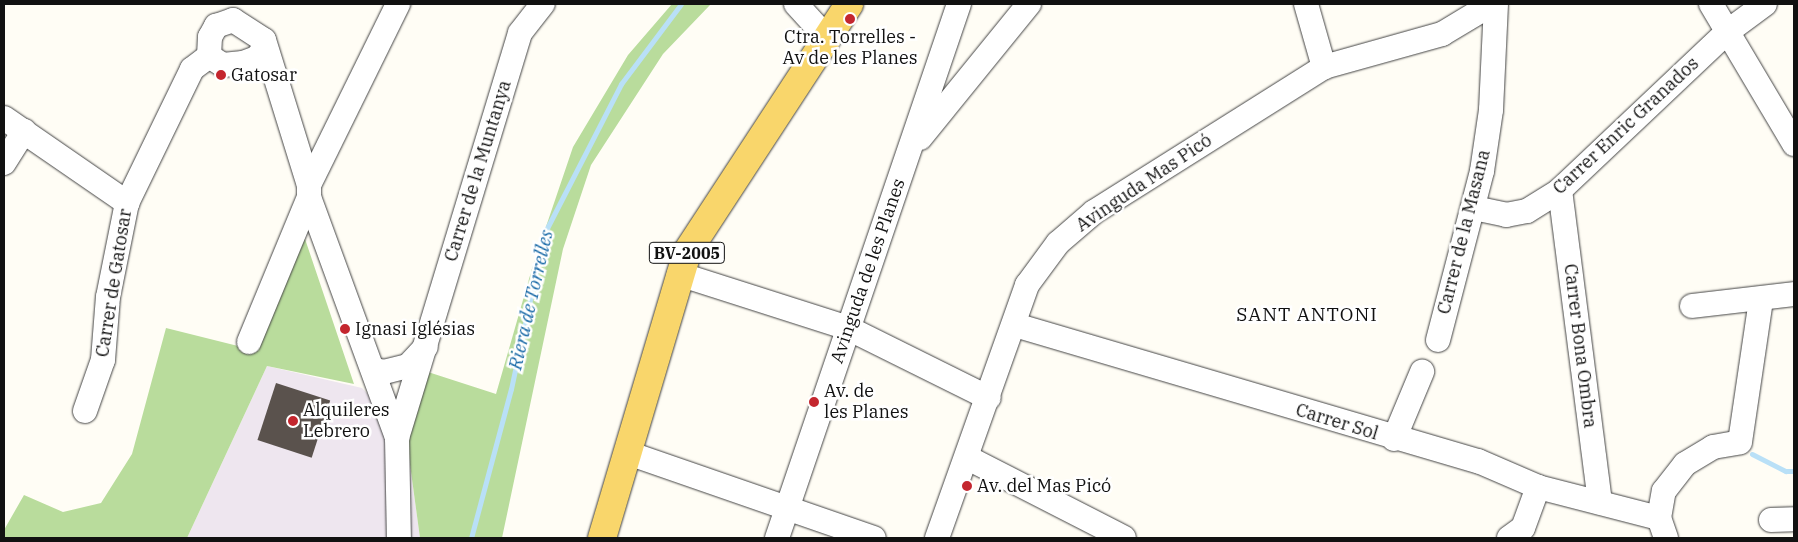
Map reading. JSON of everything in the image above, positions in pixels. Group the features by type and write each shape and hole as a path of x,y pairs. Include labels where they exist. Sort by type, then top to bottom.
{"main road":[{"name":"BV-2005","path":"602,538 687,252 849,4"}],"street":[{"path":"249,342 309,191 398,4"},
{"name":"Carrer de la Muntanya","path":"397,438 428,346 520,33 542,4"},
{"path":"796,4 827,38"},
{"name":"Avinguda de les Planes","path":"777,538 786,506 912,148 959,4"},
{"path":"912,148 1029,4"},
{"path":"1306,4 1324,67"},
{"name":"Avinguda Mas Picó","path":"938,538 1015,325 1027,285 1058,243 1094,212 1324,67 1442,34 1492,4"},
{"name":"Carrer de la Masana","path":"1438,340 1474,208 1491,110 1496,4"},
{"path":"1711,4 1794,144"},
{"name":"Carrer Enric Granados","path":"1474,208 1506,215 1527,211 1560,190 1727,32 1765,4"},
{"path":"265,47 257,58 243,63 223,64 209,56 210,37 216,26 235,12 264,40 309,191 375,370 397,438 399,538"},
{"name":"Carrer de Gatosar","path":"85,411 103,360 108,297 127,203 192,69 209,56"},
{"path":"4,118 127,203"},
{"path":"4,163 24,132"},
{"name":"Carrer Bona Ombra","path":"1560,190 1600,502"},
{"path":"679,274 848,328 989,398"},
{"path":"1692,306 1794,294"},
{"path":"1663,528 1664,491 1685,464 1713,447 1740,442 1761,299"},
{"name":"Carrer Sol","path":"1015,325 1394,439 1478,461 1538,487 1600,502 1663,528"},
{"name":"Carrer de la Muntanya","path":"375,370 384,372 408,366 428,346"},
{"path":"1394,439 1422,372"},
{"path":"628,453 786,506 874,538"},
{"path":"968,458 1124,538"},
{"path":"1519,535 1538,487"},
{"path":"1771,520 1794,519"}],"shaded area":[{"path":"267,366 362,388 406,435 420,538 187,538"}],"green space":[{"path":"672,4 711,4 663,54 591,165 563,249 502,538 420,538 406,435 428,372 496,394 533,265 573,147 628,55"},
{"path":"303,233 354,384 267,366 187,538 4,538 4,530 24,495 63,512 101,503 132,454 166,328 254,350"}],"building":[{"name":"Alquileres Lebrero","path":"276,383 330,401 312,458 257,440"}],"waterway":[{"name":"Riera de Torrelles","path":"471,538 511,389 544,234 621,84 681,4"},
{"path":"1752,454 1786,471 1794,471"}],"place":[{"name":"Ctra. Torrelles - Av de les Planes","path":"850,19"},
{"name":"Gatosar","path":"221,75"},
{"name":"Ignasi Iglésias","path":"345,329"},
{"name":"Av. de les Planes","path":"814,402"},
{"name":"Alquileres Lebrero","path":"293,421"},
{"name":"Av. del Mas Picó","path":"967,486"}],"district":[{"name":"SANT ANTONI","path":"1307,315"}]}
